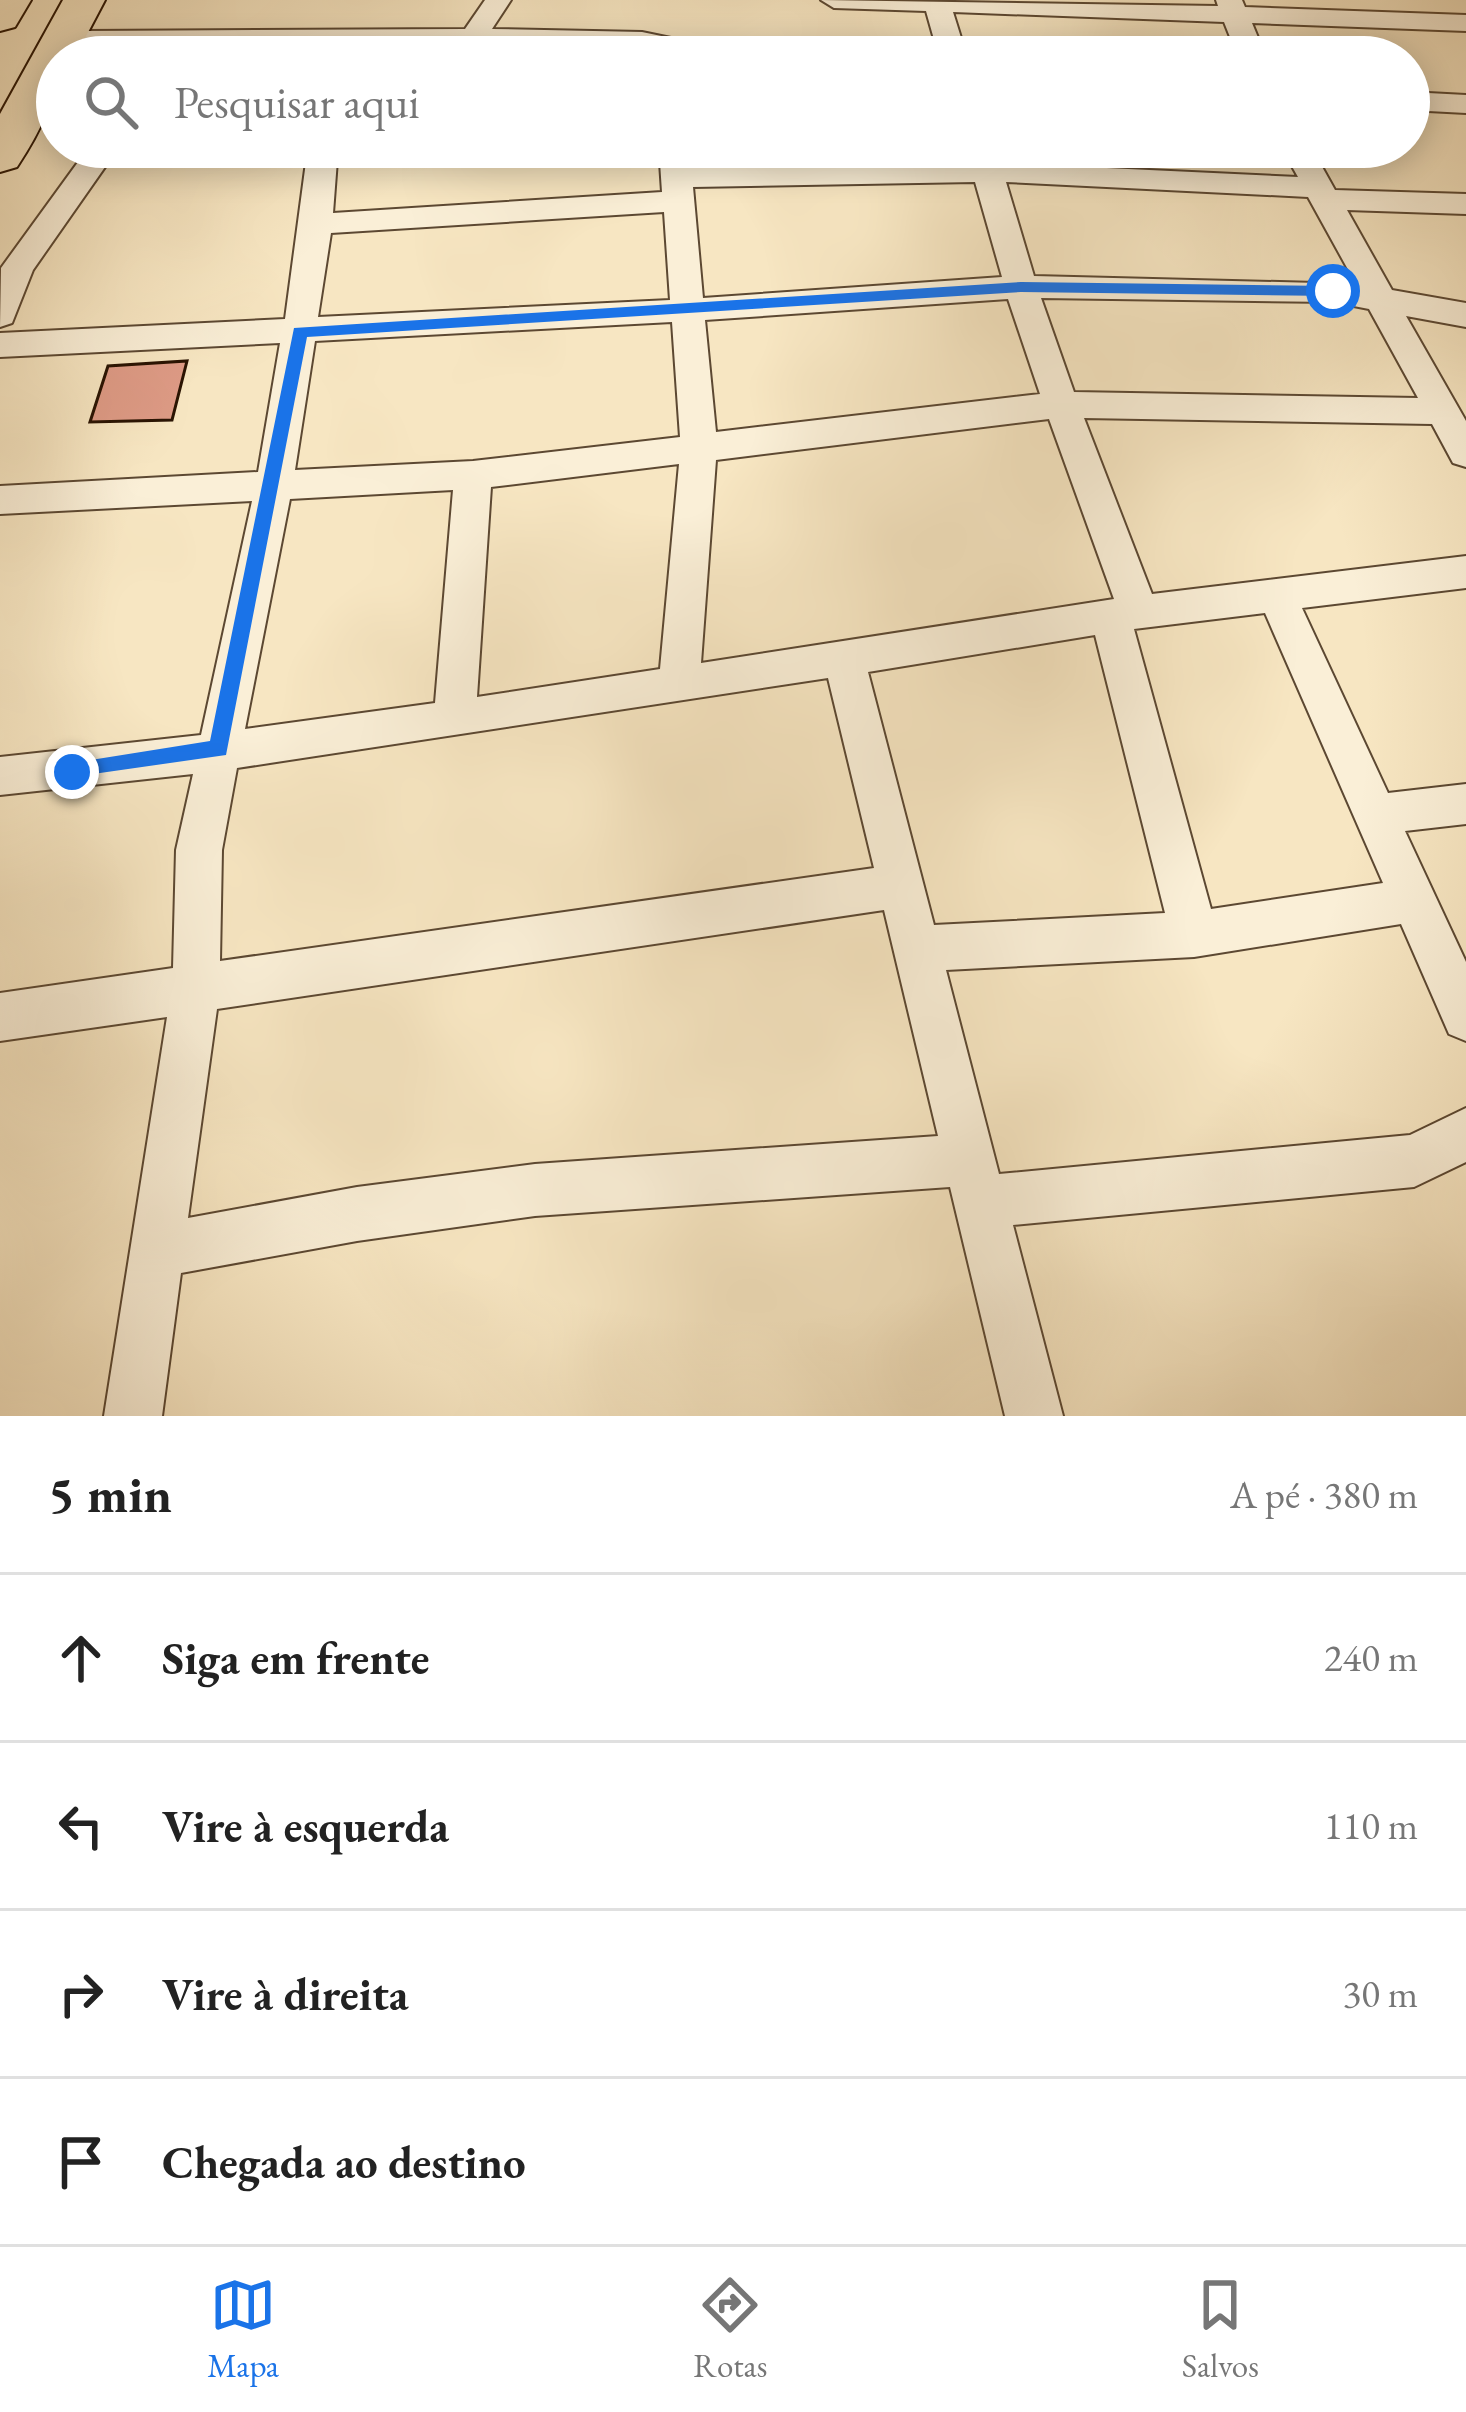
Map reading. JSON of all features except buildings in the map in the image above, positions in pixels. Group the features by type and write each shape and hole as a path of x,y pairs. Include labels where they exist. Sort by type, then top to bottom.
{"highway":[{"path":"0,18 10,0"},
{"path":"0,73 40,0"},
{"path":"0,157 36,99"}],"street":[{"path":"340,36 345,0"},
{"path":"474,36 498,0"},
{"path":"834,0 1233,7 1466,23"},
{"path":"937,4 947,36"},
{"path":"1233,7 1244,36"},
{"path":"85,20 120,36"},
{"path":"1430,102 1466,104"},
{"path":"0,315 18,260 71,203 92,168"},
{"path":"134,1416 196,985 199,850 274,485 317,224 321,168"},
{"path":"317,224 678,175 812,168"},
{"path":"988,168 1125,614 1194,934"},
{"path":"1072,168 1466,204"},
{"path":"1308,168 1466,453"},
{"path":"678,175 699,445 679,682"},
{"path":"0,345 690,310 1021,287 1333,291 1466,315"},
{"path":"0,357 0,367"},
{"path":"0,500 473,475 1060,405 1444,411"},
{"path":"455,719 473,475"},
{"path":"0,776 72,772 455,719 1125,614 1466,572"},
{"path":"1278,598 1466,1016"},
{"path":"844,659 1034,1416"},
{"path":"1372,815 1466,804"},
{"path":"0,1017 899,886"},
{"path":"915,949 1194,934 1414,900"},
{"path":"157,1252 357,1214 535,1190 975,1181 1414,1161 1466,1134"}],"route":[{"path":"72,772 219,749 274,485 300,332 1021,287 1333,291"}]}
